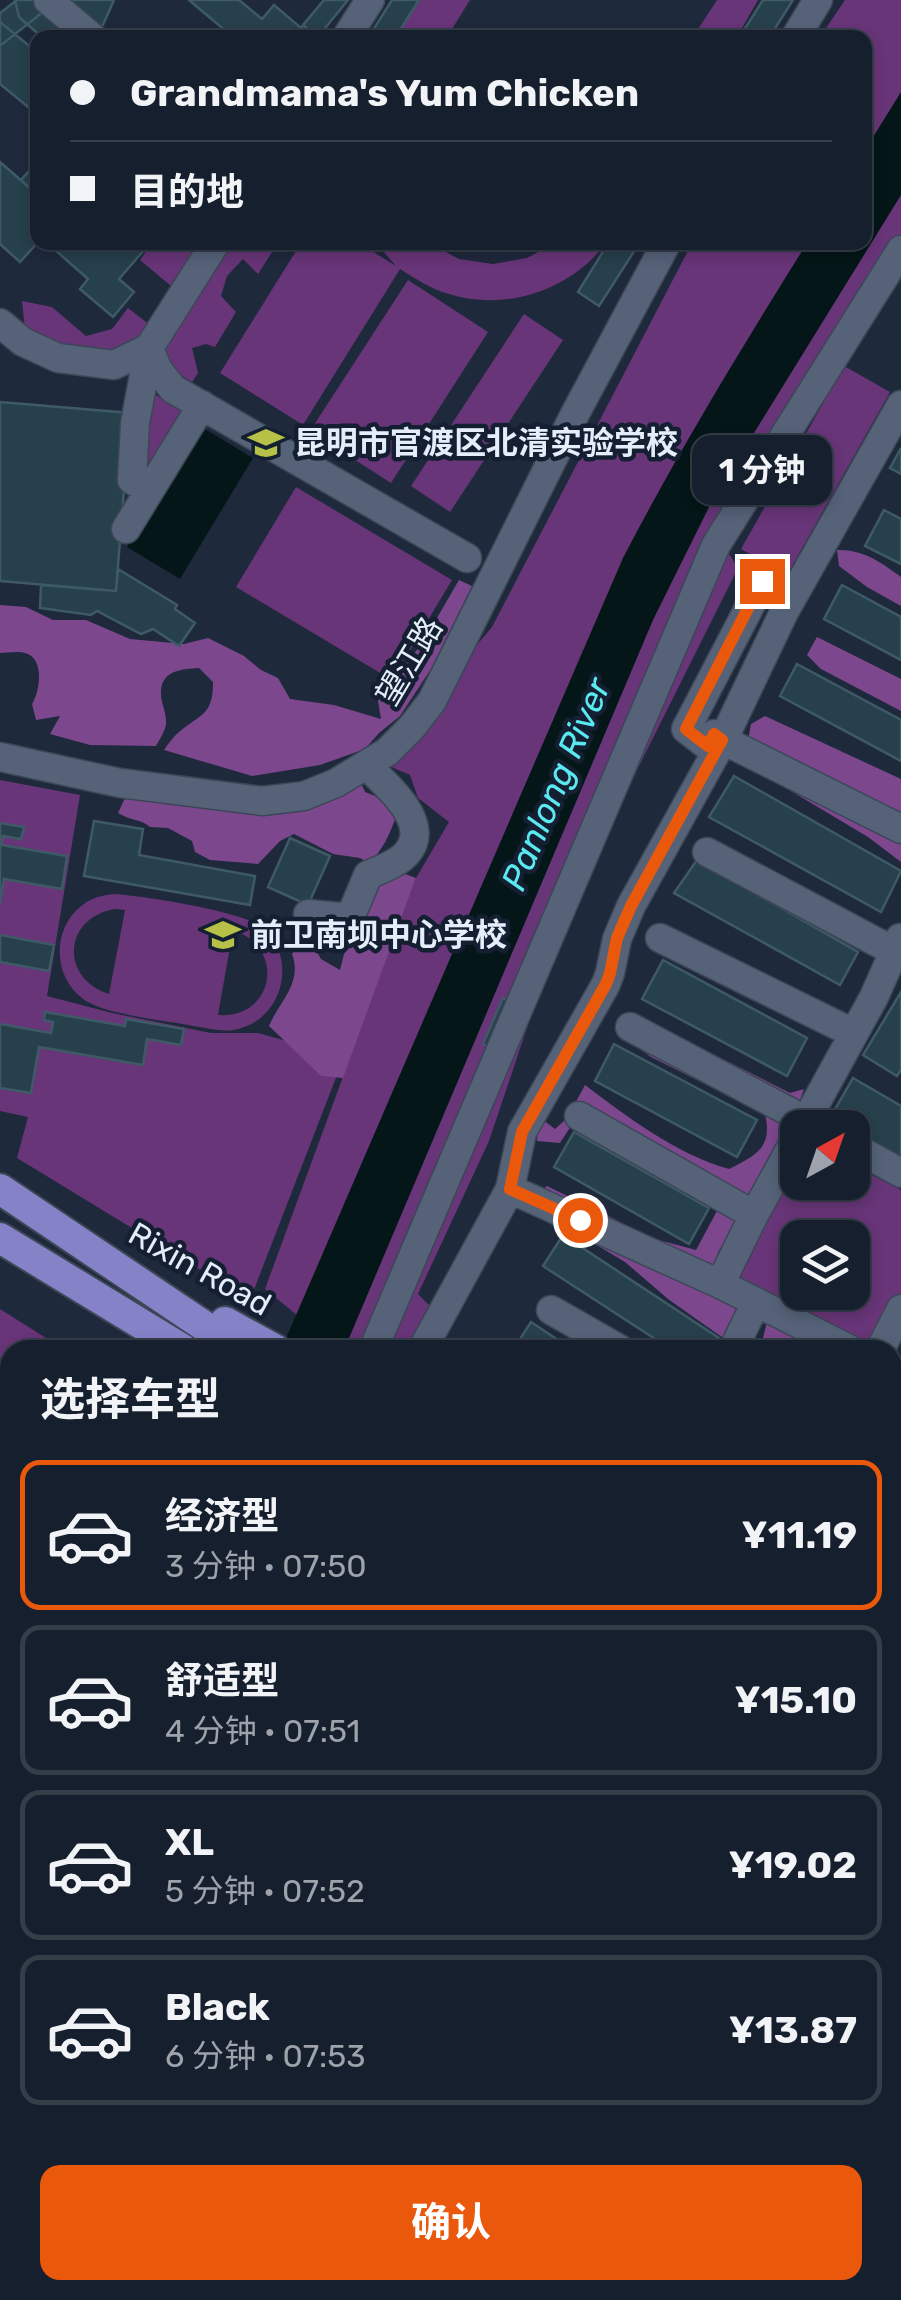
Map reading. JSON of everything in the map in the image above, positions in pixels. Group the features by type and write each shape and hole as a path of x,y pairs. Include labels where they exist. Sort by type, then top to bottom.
{"main road":[{"name":"Rixin Road","path":"0,1189 247,1340"},
{"path":"12,1246 151,1340"},
{"path":"12,1246 167,1340"}],"street":[{"path":"48,0 83,30"},
{"path":"351,30 370,0"},
{"path":"799,30 818,0"},
{"path":"150,490 132,480 134,423 149,348 211,250"},
{"name":"望江路","path":"0,757 120,783 262,801 304,796 336,783 387,752 432,701 576,412 663,250"},
{"path":"377,1340 716,545 901,250"},
{"path":"0,323 23,342 58,358 114,364 149,348"},
{"path":"149,348 158,370 173,389 467,558"},
{"path":"126,528 202,406"},
{"path":"427,1340 510,1189 522,1132 606,984 617,938 631,906 722,740 794,594 901,406"},
{"path":"794,594 762,581 686,729 708,746 714,734 901,829"},
{"path":"308,914 350,918 368,875 402,858 414,843 414,824 405,807 366,765"},
{"path":"706,852 899,948 815,1110"},
{"path":"660,938 854,1033"},
{"path":"630,1026 780,1113"},
{"path":"579,1116 754,1215"},
{"path":"870,1156 901,1173"},
{"path":"720,1284 780,1172"},
{"path":"510,1189 720,1284 831,1340"},
{"path":"739,1340 756,1302"},
{"path":"551,1310 604,1340"}],"shaded area":[{"path":"420,0 470,0 451,30 401,30"},
{"path":"717,0 758,0 741,30 698,30"},
{"path":"845,0 901,0 901,270 761,490 729,554 738,568 637,770 535,1004 489,1141 418,1294 433,1309 413,1340 328,1340 265,1289 416,878 449,822 418,798 410,775 389,766 454,672 492,627 688,250 872,250 872,30 825,30"},
{"path":"147,250 196,250 171,286 140,260"},
{"path":"223,250 273,250 258,274 243,259 227,276 221,296 236,312 215,347 206,344 192,348 198,373 192,382 163,365 160,346"},
{"path":"297,250 370,250 396,266 382,250 442,250 459,259 493,264 527,258 542,250 600,250 556,285 536,293 493,300 449,294 400,269 303,425 220,373"},
{"path":"408,280 488,332 391,483 310,431"},
{"path":"22,301 52,307 86,336 112,329 128,308 150,325 131,351 106,355 48,348 25,330"},
{"path":"524,314 563,340 450,512 411,486"},
{"path":"844,366 890,392 787,575 741,549"},
{"path":"146,389 190,415 152,474 138,466"},
{"path":"296,487 452,580 392,680 236,587"},
{"path":"837,550 863,554 901,577 901,606 839,566"},
{"path":"459,580 472,586 431,669 400,716 365,749 320,765 252,776 164,750 177,734 200,717 211,701 213,682 199,668 174,672 162,684 166,724 156,746 90,745 50,734 60,716 36,720 32,704 39,683 36,661 25,653 0,653 0,605 26,607 53,620 86,620 130,639 184,644 208,638 278,678 290,699 334,705 381,719 378,701 423,642"},
{"path":"817,637 901,679 901,711 821,669 807,655"},
{"path":"765,716 901,779 901,862 868,837 744,763 751,724"},
{"path":"346,771 365,792 388,801 396,816 385,842 368,863 333,854 294,834 280,841 258,864 210,860 195,852 192,841 168,828 150,827 118,813 124,800 136,791 234,807"},
{"path":"0,780 80,795 47,996 211,1033 258,1033 344,1057 250,1300 17,1158 28,1117 0,1111"},
{"path":"397,871 416,878 343,1078 321,1076 269,1026 292,983 292,954 303,934 307,934 321,959 340,970 344,954 355,941 355,925 380,876"},
{"path":"115,894 192,905 234,915 262,927 280,954 282,970 281,985 266,1013 238,1029 210,1029 120,1013 83,999 73,990 61,966 64,928 80,907 92,899","holes":["114,909 125,910 109,994 82,975 74,949 85,924","233,930 261,951 267,981 252,1006 218,1015"]},
{"path":"636,1015 790,1093 804,1089 797,1110 780,1110 780,1151 718,1252 716,1297 747,1312 735,1340 726,1340 625,1262 578,1234 540,1192 547,1186 655,1239 696,1250 717,1211 698,1195 571,1126 560,1143 537,1141 538,1116 555,1129 567,1118 585,1085 672,1145 709,1162 729,1169 760,1149 767,1135 765,1114 651,1057 625,1038"},
{"path":"870,1174 901,1190 901,1303 881,1340 840,1340 783,1310 870,1310 870,1220 780,1220 780,1309 729,1282 780,1184 780,1200 870,1200"},
{"path":"0,1309 49,1340 0,1340"},
{"path":"768,1318 813,1340 762,1340"}],"water":[{"path":"901,92 901,195 872,242 872,139"},
{"name":"Panlong River","path":"803,250 867,250 712,501 653,620 348,1340 285,1340 623,558 735,359"},
{"path":"200,426 253,458 180,579 127,547"}],"building":[{"path":"15,0 114,0 103,25 95,30 34,30 19,17"},
{"path":"17,0 58,0 0,46 0,13"},
{"path":"189,0 239,0 262,19 274,5 308,30 225,30"},
{"path":"324,0 348,0 324,30 308,30 303,25"},
{"path":"392,0 419,0 400,30 373,30"},
{"path":"763,0 793,0 774,30 744,30"},
{"path":"0,22 30,46 30,108 0,84"},
{"path":"0,162 30,188 31,250 20,262 0,244"},
{"path":"30,170 28,187 21,180"},
{"path":"55,250 144,250 119,279 134,292 113,317 80,289 88,279"},
{"path":"604,250 635,250 599,306 578,292"},
{"path":"0,402 130,413 116,591 0,581"},
{"path":"901,448 901,474 890,468"},
{"path":"884,510 901,519 901,564 865,546"},
{"path":"118,569 177,605 175,609 195,623 179,646 153,629 141,634 97,611 91,615 40,608 41,585 116,591"},
{"path":"842,585 901,617 901,660 824,619"},
{"path":"797,664 901,720 901,761 780,696"},
{"path":"734,776 901,871 881,912 709,817"},
{"path":"94,821 143,829 139,855 255,876 250,905 84,876"},
{"path":"0,823 24,827 21,839 3,836 1,845 67,856 62,889 4,879 0,904"},
{"path":"290,838 330,856 308,905 268,887"},
{"path":"697,860 858,952 840,985 674,893"},
{"path":"0,935 54,945 49,971 0,962"},
{"path":"663,960 807,1038 787,1076 642,999"},
{"path":"901,992 901,1070 897,1076 863,1055"},
{"path":"503,998 515,1004 496,1050 483,1044"},
{"path":"45,1012 125,1026 126,1019 184,1029 181,1045 147,1039 143,1065 39,1047 31,1093 0,1088 0,1024 51,1033 53,1022 44,1020"},
{"path":"614,1044 757,1120 737,1157 595,1081"},
{"path":"853,1078 901,1106 901,1159 870,1141 870,1110 835,1110"},
{"path":"574,1132 709,1208 689,1244 554,1167"},
{"path":"563,1235 722,1340 657,1340 543,1266"},
{"path":"531,1322 558,1340 519,1340"}],"place":[{"name":"昆明市官渡区北清实验学校","path":"266,443"},
{"name":"前卫南坝中心学校","path":"223,935"}],"route":[{"path":"580,1220 510,1189 518,1143 606,984 617,938 641,885 722,740 714,734 708,746 686,729 762,581"}]}
